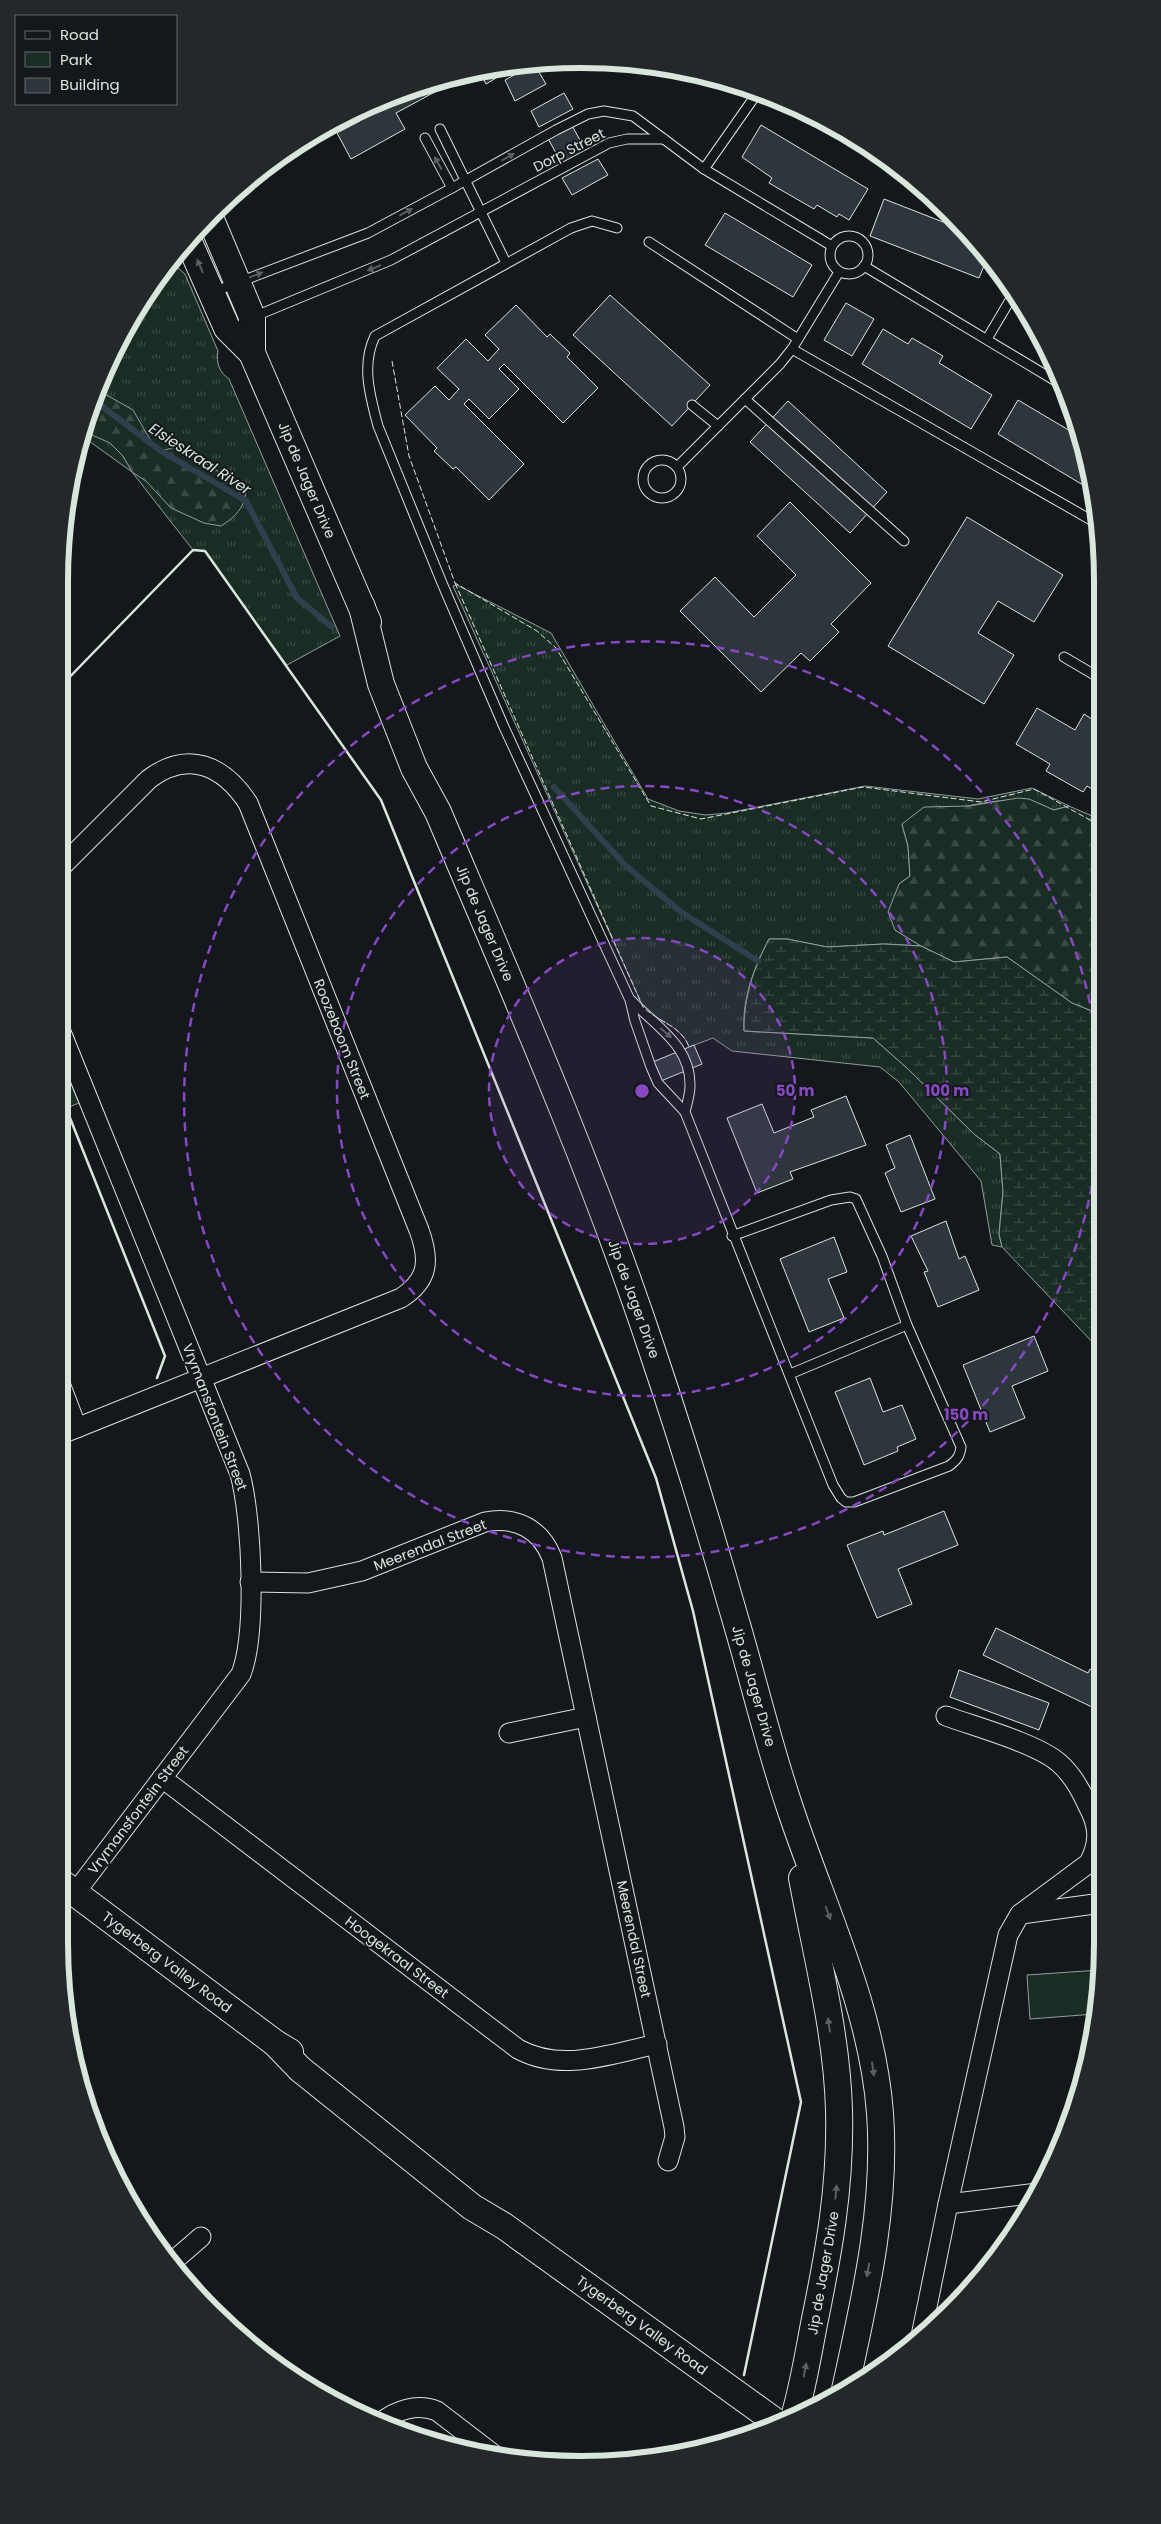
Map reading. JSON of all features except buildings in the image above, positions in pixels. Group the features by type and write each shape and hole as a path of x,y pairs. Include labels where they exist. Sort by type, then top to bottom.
{"main road":[{"name":"Jip de Jager Drive","path":"213,224 238,282 240,323 362,607 381,684 414,768 438,812 575,1136 649,1341 695,1479 787,1801 846,1962 872,2058 880,2111 881,2162 877,2222 846,2382"},
{"name":"Jip de Jager Drive","path":"191,247 211,293 240,323"},
{"name":"Jip de Jager Drive","path":"787,1801 826,2005 839,2108 838,2161 832,2234 796,2409"},
{"name":"Tygerberg Valley Road","path":"68,1888 275,2043 309,2062 365,2102 483,2199 504,2226 772,2419"}],"street":[{"name":"Roozeboom Street","path":"68,861 149,779 160,771 179,764 190,763 206,766 226,776 248,803 424,1245 427,1258 421,1280 412,1290 400,1298 68,1432"},
{"name":"Vrymansfontein Street","path":"68,1049 202,1377 243,1487 248,1516 250,1582 248,1648 240,1674 162,1778 68,1886"},
{"path":"68,1404 77,1428"},
{"name":"Meerendal Street","path":"250,1582 308,1583 342,1577 362,1571 486,1522 507,1520 518,1522 536,1533 549,1549 657,2044 675,2137 668,2161"},
{"path":"946,1716 1040,1750 1059,1762 1082,1792 1094,1812"},
{"path":"509,1733 586,1717"},
{"name":"Hoogekraal Street","path":"162,1778 528,2055 550,2061 572,2062 657,2044"},
{"path":"923,2325 948,2204 1008,1935 1020,1914 1089,1863 1094,1854"},
{"path":"1020,1914 1094,1904"},
{"path":"948,2204 1028,2194"},
{"path":"176,2259 201,2237"},
{"path":"388,2418 401,2410 428,2407 437,2411 485,2448"}],"lane":[{"path":"704,169 754,98"},
{"name":"Dorp Street","path":"211,293 368,232 588,114 604,110 633,116 664,140"},
{"path":"440,129 480,214 506,263"},
{"path":"425,138 452,188"},
{"name":"Dorp Street","path":"240,323 391,260 480,214 608,143 627,139 664,140"},
{"path":"664,140 704,169 832,246"},
{"path":"617,228 600,222 581,223 375,336 368,350 369,394 378,426 442,583 565,860 630,1000 637,1028 658,1083 685,1112 732,1236 790,1374 833,1485 841,1498 846,1502 854,1502 949,1466 960,1455 961,1447 907,1325 882,1256 856,1199 850,1196 831,1200 732,1236"},
{"path":"847,236 859,239 867,248 867,261 856,273 839,272 831,263 832,246 836,241 847,236"},
{"path":"649,242 798,339"},
{"path":"864,266 1052,378"},
{"path":"677,467 792,349 839,272"},
{"path":"987,339 1010,300"},
{"path":"792,349 1089,519"},
{"path":"745,399 904,541"},
{"path":"692,405 718,426"},
{"path":"666,460 677,467 681,479 680,485 673,494 657,498 647,492 642,481 649,465 666,460"},
{"path":"1064,657 1094,675"},
{"path":"630,1000 649,1019 669,1034 680,1048 688,1070 690,1086 685,1112"},
{"path":"790,1374 907,1325"}],"green space":[{"path":"176,265 185,274 218,351 219,367 229,379 340,636 287,665 205,551 193,550 132,472 88,440 107,384 120,354 154,295"},
{"path":"104,393 133,410 151,441 161,451 180,446 246,490 244,502 231,519 221,526 204,523 171,508 146,481 132,472 123,456 110,443 89,434"},
{"path":"457,585 551,633 648,799 679,811 706,815 727,813 865,786 978,799 1032,788 1069,806 1054,810 1040,804 1008,800 971,805 902,824 908,846 910,876 899,884 895,930 921,946 884,944 827,947 787,939 769,939 754,972 745,1007 744,1031 873,1038 908,1069 974,1134 1000,1154 1003,1192 999,1234 1002,1247 992,1245 981,1181 899,1082 880,1067 732,1051 713,1038 689,1047 681,1034 643,1007 453,586"},
{"path":"1018,798 1029,799 1054,810 1069,806 1094,817 1094,1012 1072,1003 1007,957 954,962 921,946 895,930 888,912 899,884 910,876 908,846 902,824 924,807 969,806"},
{"path":"769,939 787,939 827,947 884,944 921,946 954,962 1007,957 1072,1003 1094,1012 1094,1344 1002,1247 999,1234 1003,1192 1000,1154 974,1134 908,1069 873,1038 744,1031 744,1018 750,984"},
{"path":"68,1076 79,1103 68,1107"},
{"path":"1092,1971 1088,2015 1030,2019 1027,1975"}],"waterway":[{"name":"Elsieskraal River","path":"100,403 161,451 246,501 297,598 332,627"},
{"name":"Elsieskraal River","path":"554,787 625,865 681,912 758,961"}],"fence":[{"path":"392,361 409,456 455,583 537,631 556,648 651,806 701,819 863,787 981,802 1034,789 1094,822"},
{"path":"455,583 643,1007 681,1034 689,1047"}],"wall":[{"path":"68,679 193,550 205,551 381,800 656,1478 693,1611 801,2102 744,2375"},
{"path":"68,1113 165,1356 157,1378"}]}
